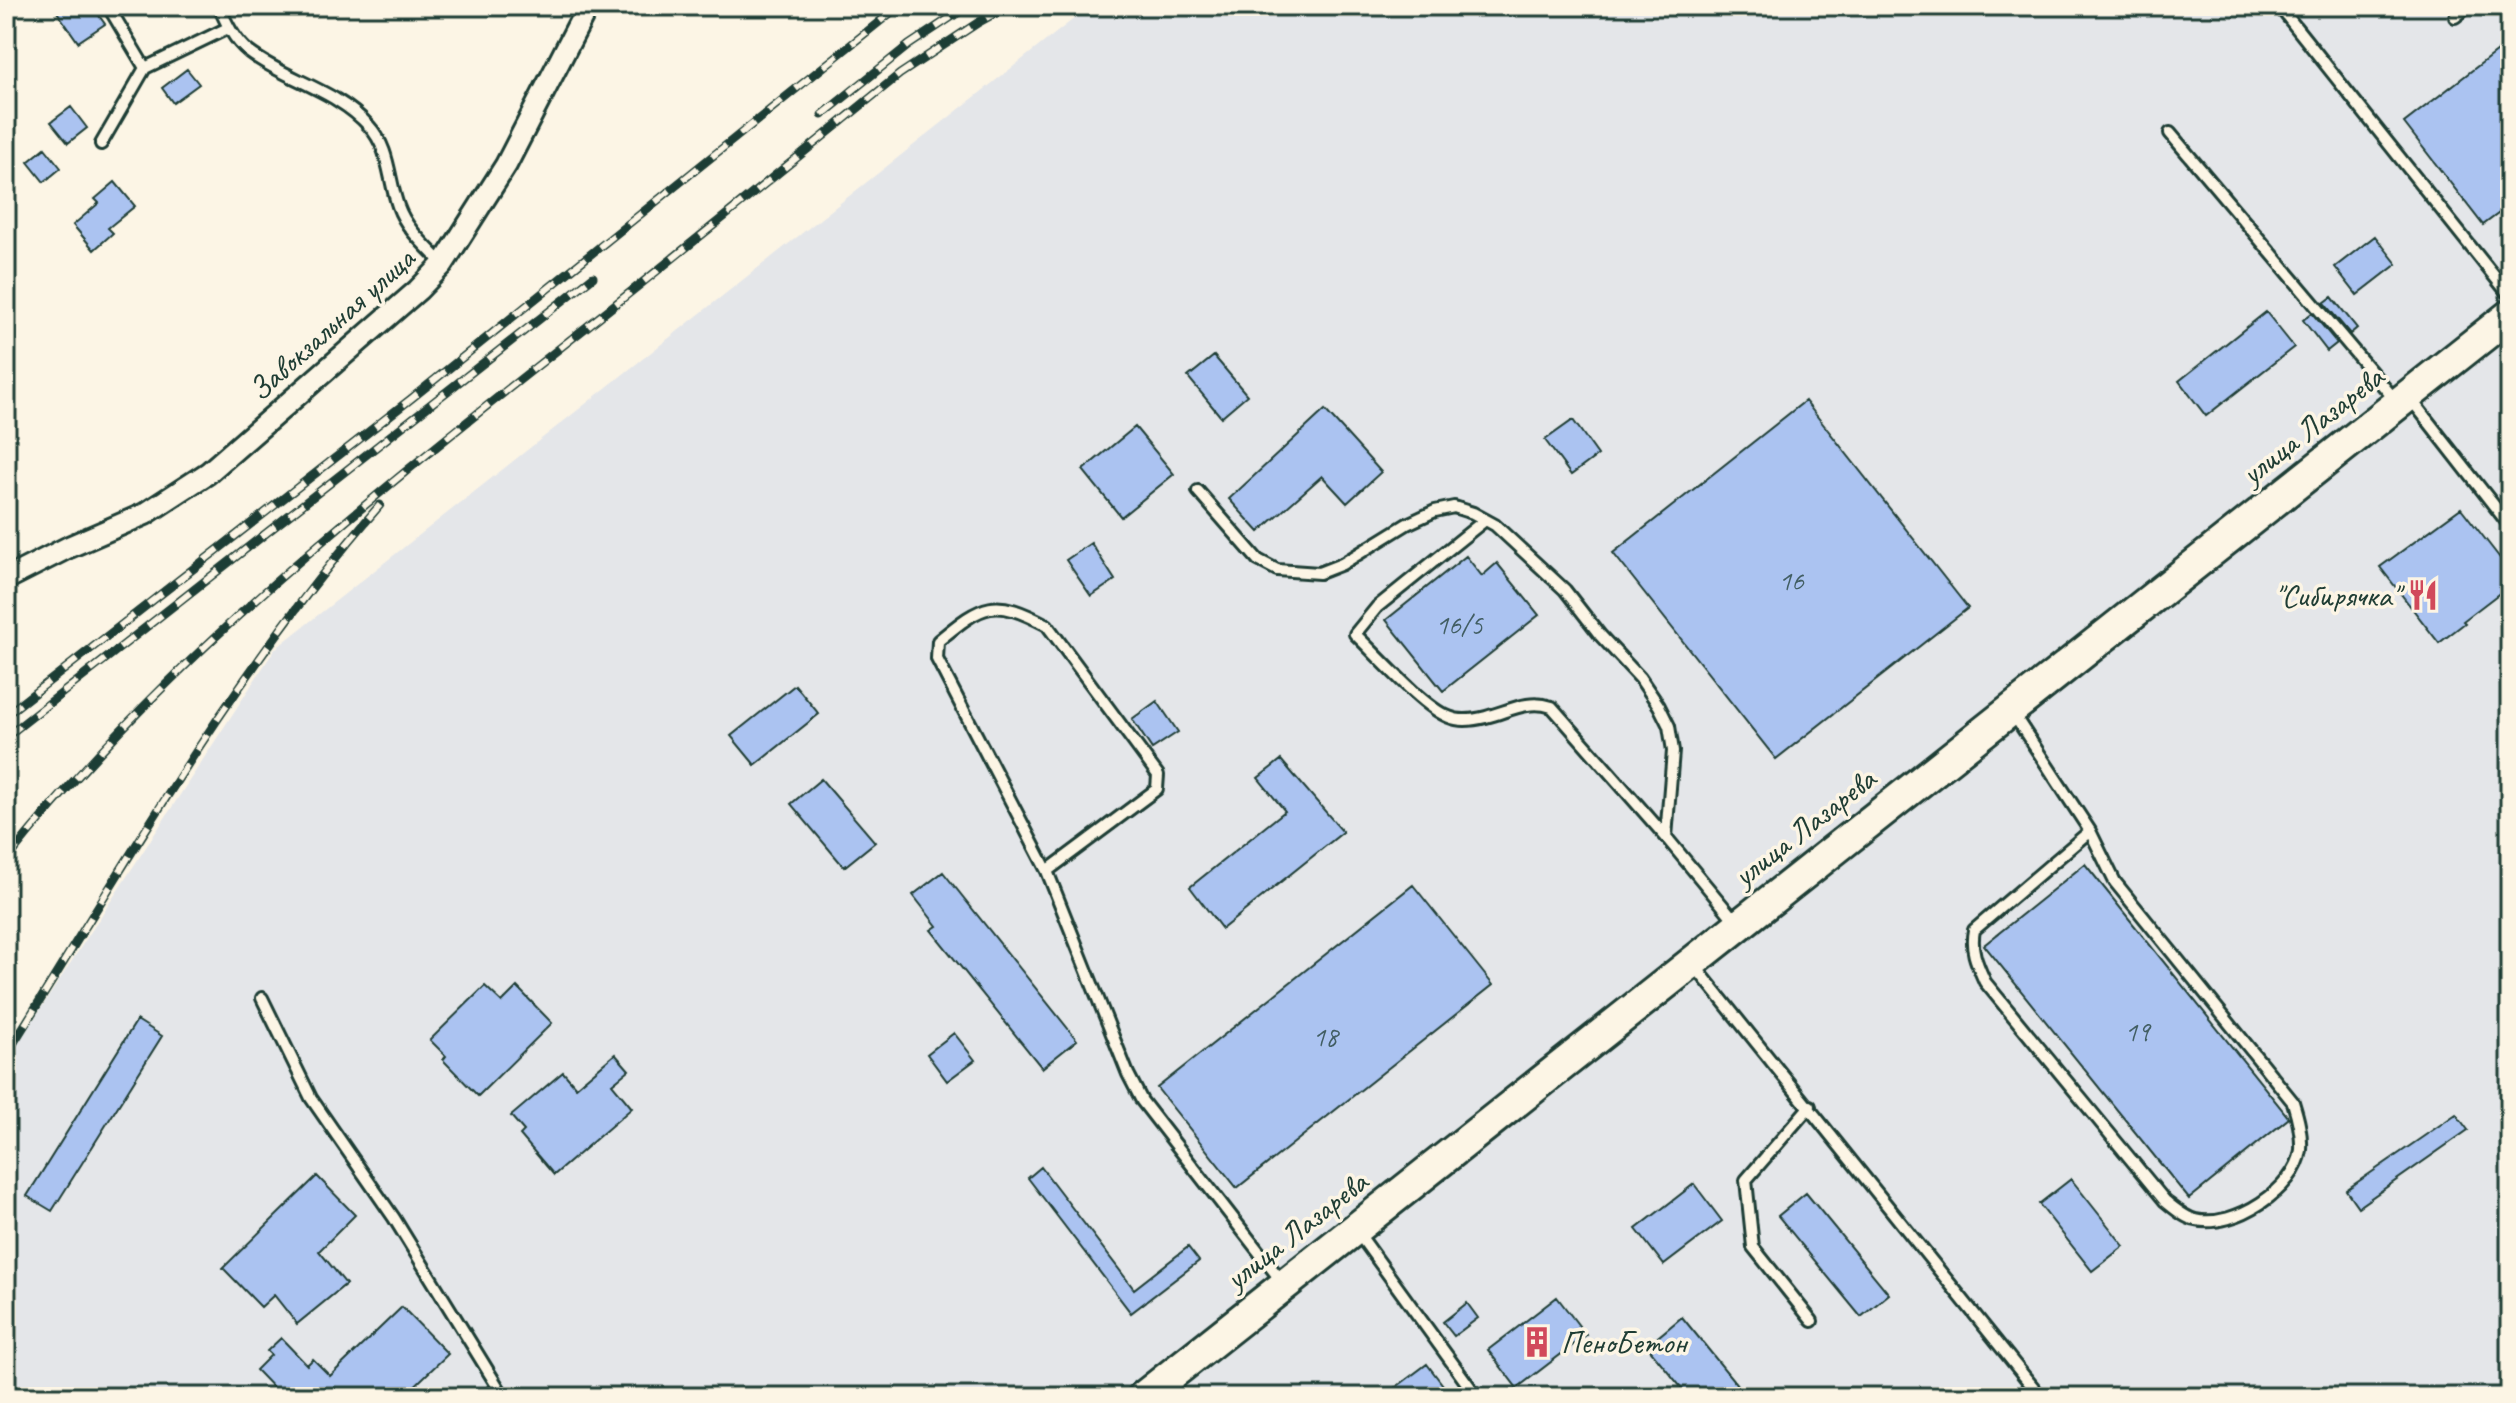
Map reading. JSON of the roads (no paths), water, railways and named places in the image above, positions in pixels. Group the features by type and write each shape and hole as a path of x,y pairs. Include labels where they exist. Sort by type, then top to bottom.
{"main road":[{"name":"улица Лазарева","path":"1143,1397 2510,315"}],"street":[{"name":"Завокзальная улица","path":"6,579 145,514 197,481 390,316 443,264 506,165 588,6"}],"lane":[{"path":"108,6 145,68"},
{"path":"219,6 228,28 249,51 333,98 370,127 381,142 398,207 417,236 443,264"},
{"path":"2279,6 2510,296"},
{"path":"2455,17 2469,6"},
{"path":"101,144 145,68 228,28"},
{"path":"2170,133 2510,526"},
{"path":"1198,491 1258,560 1277,570 1319,573 1342,564 1407,524 1435,511 1454,507 1495,525 1565,590 1600,635 1640,678 1659,706 1669,726 1673,751 1666,837"},
{"path":"1485,520 1377,607 1355,634 1435,710 1451,719 1487,717 1525,704 1540,703 1552,707 1739,925"},
{"path":"1047,871 1157,789 1158,775 1047,625 1023,612 997,605 970,615 938,641 937,659 1047,871 1128,1074 1142,1101 1284,1284"},
{"path":"2011,710 2090,831 2115,882 2293,1102 2300,1123 2301,1152 2293,1173 2243,1215 2220,1221 2196,1220 2176,1211 2165,1201 1985,982 1976,961 1971,944 1974,930 2090,831"},
{"path":"1692,963 2041,1397"},
{"path":"262,998 311,1098 394,1218 504,1397"},
{"path":"1810,1106 1746,1180 1753,1247 1812,1321"},
{"path":"1355,1229 1477,1397"}],"railway":[{"path":"6,715 412,398 899,6"},
{"path":"822,115 909,45 968,6"},
{"path":"6,861 133,717 202,650 346,522 900,74 1008,6"},
{"path":"6,737 593,277"},
{"path":"6,1055 182,772 277,635 380,505"}],"place":[{"name":"\"Сибирячка\"","path":"2423,595"},
{"name":"ПеноБетон","path":"1537,1342"}]}
